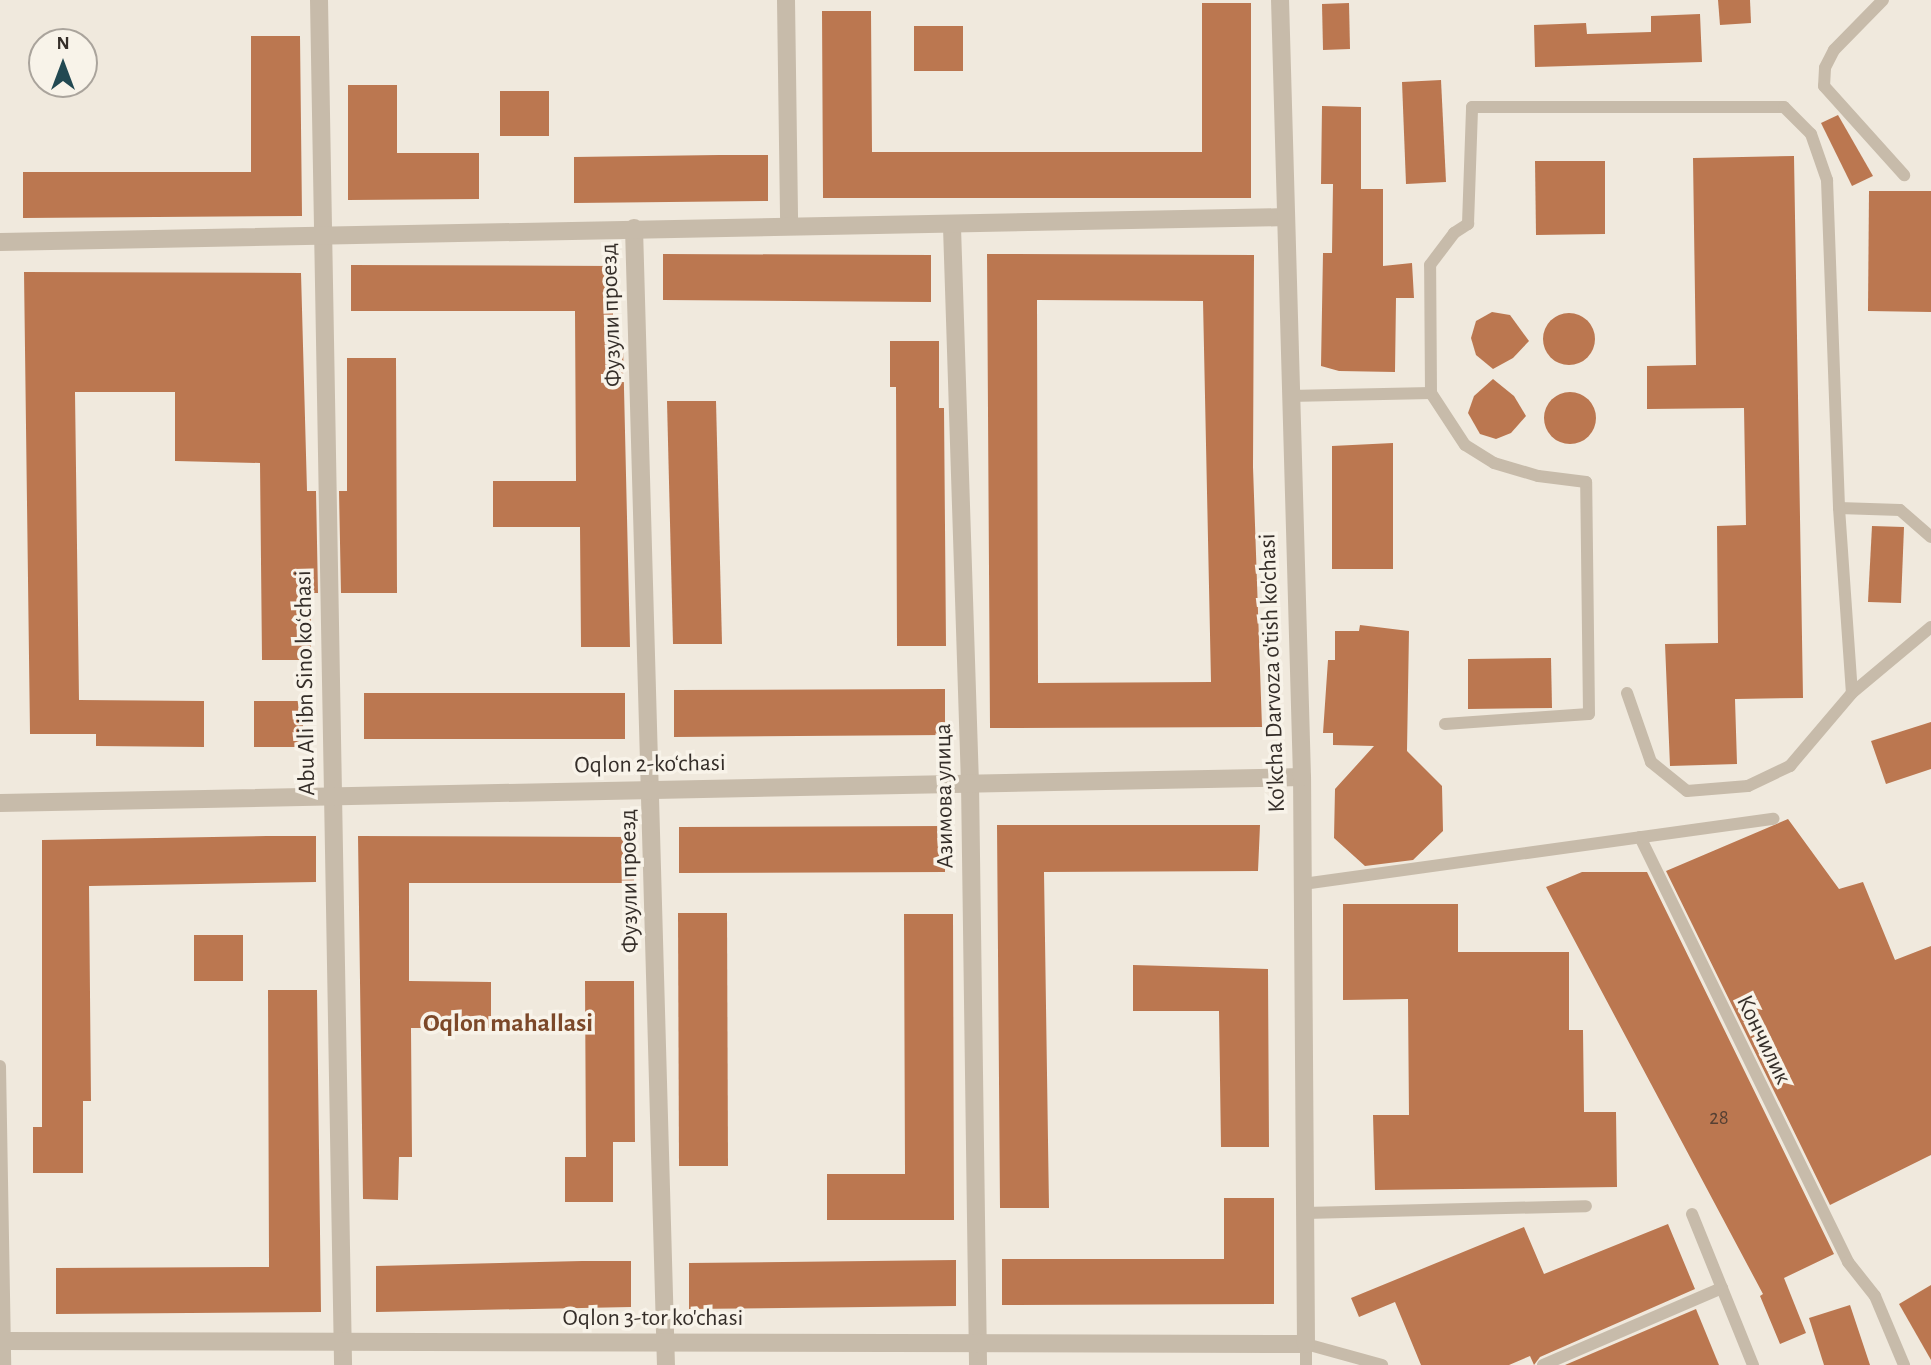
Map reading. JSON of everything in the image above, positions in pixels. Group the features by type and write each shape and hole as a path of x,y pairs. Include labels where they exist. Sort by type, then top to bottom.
{"street":[{"name":"Abu Ali ibn Sino koʻchasi","path":"319,0 343,1365"},
{"path":"786,0 789,225"},
{"name":"Ko'kcha Darvoza o'tish ko'chasi","path":"1280,0 1289,396 1302,777 1306,1345"},
{"path":"0,242 321,233 789,225 952,227 1286,218"},
{"name":"Азимова улица","path":"952,227 970,783 978,1365"},
{"name":"Фузули проезд","path":"634,228 652,790 666,1365"},
{"name":"Oqlon 2-ko‘chasi","path":"0,803 1302,777"},
{"name":"Oqlon 3-tor ko'chasi","path":"3,1341 1306,1345"}],"lane":[{"path":"1883,0 1834,50 1825,68 1824,86 1904,175"},
{"path":"1445,724 1589,714 1586,482 1538,476 1494,463 1465,445 1431,393 1430,265 1454,233 1468,224 1472,107 1784,107 1811,134 1828,180 1839,508 1853,693"},
{"path":"1289,396 1431,393"},
{"path":"1839,508 1900,510 1931,537"},
{"path":"1627,693 1651,762 1687,791 1748,786 1790,766 1853,693 1931,627"},
{"path":"1303,884 1774,819"},
{"name":"Кончилик","path":"1640,837 1848,1262 1875,1296 1904,1365"},
{"path":"0,1066 5,1365"},
{"path":"1306,1213 1586,1206"},
{"path":"1692,1214 1754,1365"},
{"path":"1543,1365 1722,1288"},
{"path":"1306,1365 1306,1345 1382,1365"}],"building":[{"path":"1718,0 1750,0 1751,23 1720,25"},
{"path":"1202,3 1251,3 1251,198 823,198 822,11 871,11 872,152 1202,152"},
{"path":"1349,3 1350,49 1323,50 1322,4"},
{"path":"1700,14 1702,62 1535,67 1534,25 1586,23 1587,34 1651,32 1651,16"},
{"path":"914,26 963,26 963,71 914,71"},
{"path":"251,36 300,36 302,216 23,218 23,172 251,172"},
{"path":"1441,80 1446,182 1406,184 1402,82"},
{"path":"348,85 397,85 397,153 479,153 479,199 348,200"},
{"path":"500,91 549,91 549,136 500,136"},
{"path":"1322,106 1361,107 1361,189 1383,189 1383,266 1412,263 1414,298 1396,298 1395,372 1339,371 1321,366 1323,253 1332,253 1333,184 1321,184"},
{"path":"1838,115 1873,176 1852,186 1821,123"},
{"path":"768,155 768,201 574,203 574,157"},
{"path":"1794,156 1803,698 1735,699 1737,764 1670,766 1665,644 1718,643 1717,526 1746,525 1744,408 1647,409 1647,366 1696,365 1693,158"},
{"path":"1535,161 1605,161 1605,234 1536,235"},
{"path":"1869,191 1931,191 1931,312 1868,311"},
{"path":"663,254 931,255 931,302 663,300"},
{"path":"987,254 1254,255 1253,467 1262,727 990,728","holes":["1037,300 1203,301 1211,682 1038,683"]},
{"path":"351,265 613,266 613,345 623,345 630,647 581,647 580,527 493,527 493,481 576,481 575,311 351,311"},
{"path":"24,272 301,273 307,491 316,491 318,593 311,593 311,660 262,660 260,463 175,461 175,392 75,392 79,700 204,701 204,747 96,746 96,734 30,734"},
{"path":"1492,312 1510,315 1529,341 1513,358 1493,369 1476,355 1471,338 1476,321"},
{"path":"1569,313 1588,320 1595,339 1588,358 1569,365 1550,358 1543,339 1550,320"},
{"path":"890,341 939,341 939,408 944,408 946,646 897,646 896,387 890,387"},
{"path":"347,358 396,358 397,593 341,593 339,491 347,491"},
{"path":"1493,379 1514,396 1526,416 1511,433 1496,439 1480,434 1468,413 1474,396"},
{"path":"1570,392 1580,394 1588,400 1594,408 1594,428 1588,436 1580,442 1570,444 1560,442 1552,436 1546,428 1544,418 1546,408 1552,400 1560,394"},
{"path":"667,401 716,401 722,644 673,644"},
{"path":"1393,443 1393,569 1332,569 1332,446"},
{"path":"1872,526 1904,527 1901,603 1868,602"},
{"path":"1360,625 1409,631 1407,751 1442,786 1443,831 1413,860 1365,866 1334,838 1335,789 1374,746 1333,745 1333,733 1323,733 1328,660 1335,660 1335,631 1359,631"},
{"path":"1551,658 1552,708 1468,709 1468,659"},
{"path":"945,689 945,735 674,737 674,690"},
{"path":"364,693 625,693 625,739 364,739"},
{"path":"254,701 303,701 303,747 254,747"},
{"path":"1931,722 1931,769 1886,784 1871,741"},
{"path":"1788,819 1839,889 1863,882 1895,960 1931,946 1931,1155 1830,1205 1666,871"},
{"path":"997,825 1260,825 1258,871 1044,872 1049,1208 1000,1208"},
{"path":"945,826 945,872 679,873 679,827"},
{"path":"316,836 316,882 89,886 91,1101 83,1101 83,1173 33,1173 33,1127 42,1127 42,840"},
{"path":"358,836 634,837 634,883 409,883 409,981 491,982 491,1028 411,1028 412,1157 399,1157 398,1200 363,1199"},
{"path":"1582,872 1647,872 1834,1254 1784,1278 1806,1333 1780,1344 1760,1296 1763,1294 1546,887"},
{"path":"1343,904 1458,904 1458,952 1569,952 1569,1030 1583,1030 1584,1112 1616,1112 1617,1187 1375,1190 1373,1115 1409,1115 1408,999 1343,1000"},
{"path":"678,913 727,913 728,1166 679,1166"},
{"path":"904,914 953,914 954,1220 827,1220 827,1174 905,1174"},
{"path":"194,935 243,935 243,981 194,981"},
{"path":"1133,965 1268,969 1269,1147 1221,1147 1219,1011 1133,1011"},
{"path":"585,981 634,981 635,1142 613,1142 613,1202 565,1202 565,1157 586,1157"},
{"path":"268,990 317,990 321,1312 56,1314 56,1268 269,1267"},
{"path":"1224,1198 1274,1198 1274,1304 1002,1305 1002,1259 1224,1259"},
{"path":"1668,1224 1695,1289 1540,1357 1534,1365 1530,1356 1509,1365 1421,1365 1395,1302 1359,1317 1351,1298 1524,1227 1544,1274"},
{"path":"956,1260 956,1306 689,1309 689,1263"},
{"path":"631,1261 631,1307 376,1312 376,1266"},
{"path":"1931,1285 1931,1360 1899,1304"},
{"path":"1850,1305 1870,1365 1824,1365 1809,1318"},
{"path":"1696,1309 1719,1365 1565,1365"}],"district":[{"name":"Oqlon mahallasi","path":"508,1024"}]}
